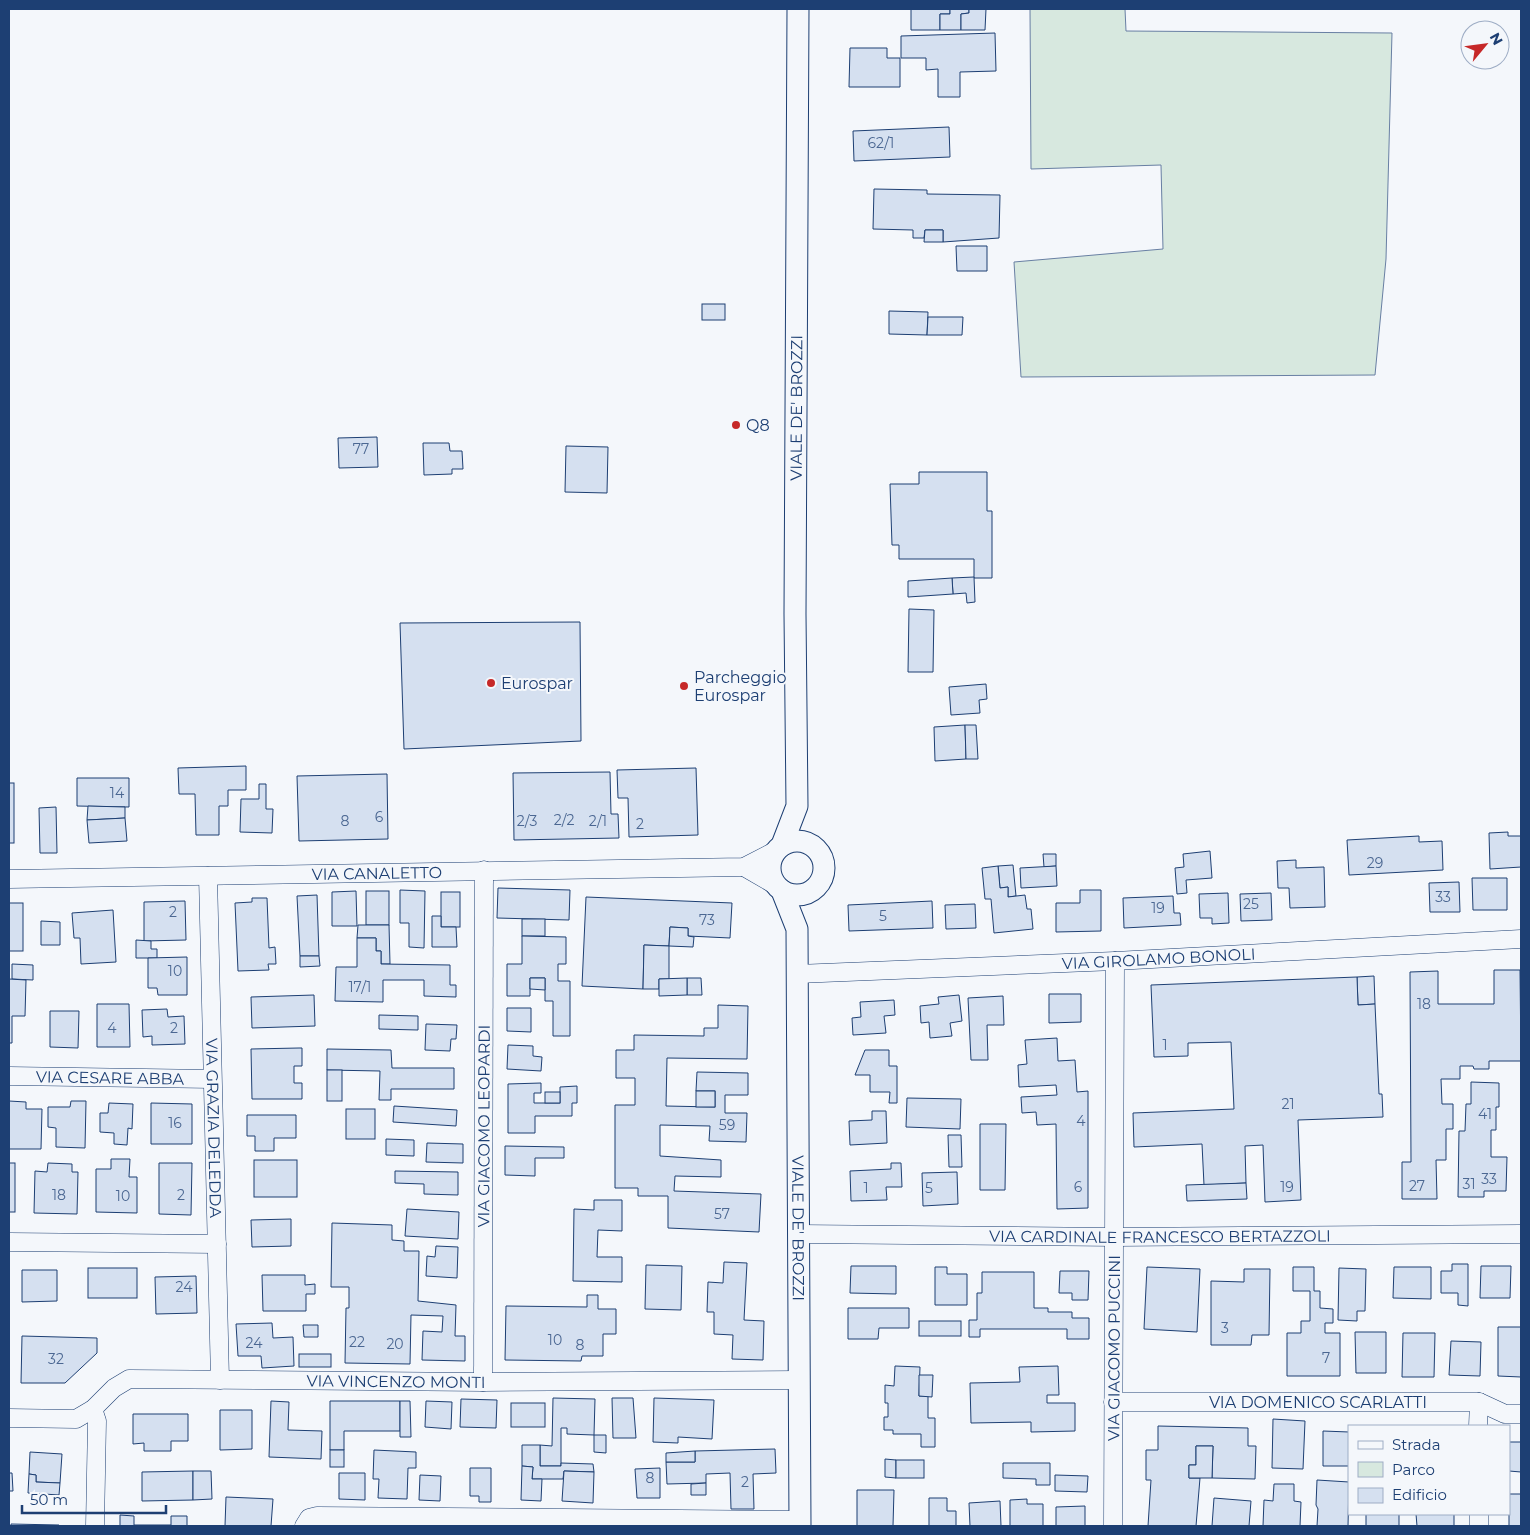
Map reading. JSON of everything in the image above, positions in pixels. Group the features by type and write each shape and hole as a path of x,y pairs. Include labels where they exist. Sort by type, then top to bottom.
{"street":[{"name":"VIALE DE' BROZZI","path":"797,929 824,872 821,854 815,847 797,806 795,574 798,9"},
{"name":"VIALE DE' BROZZI","path":"797,806 771,859 769,868 771,877 779,888 797,929 800,1523"},
{"path":"778,848 790,841 799,840 815,847"},
{"name":"VIA CANALETTO","path":"9,879 744,867 778,848"},
{"path":"744,867 790,894 800,895 816,887"},
{"name":"VIA GIACOMO LEOPARDI","path":"483,1382 484,870"},
{"name":"VIA GRAZIA DELEDDA","path":"208,876 220,1380"},
{"name":"VIA GIROLAMO BONOLI","path":"797,974 1115,961 1521,939"},
{"name":"VIA GIACOMO PUCCINI","path":"1113,1526 1115,961"},
{"name":"VIA CESARE ABBA","path":"9,1076 212,1079"},
{"name":"VIA CARDINALE FRANCESCO BERTAZZOLI","path":"799,1234 1115,1237 1521,1234"},
{"path":"9,1242 217,1244"},
{"name":"VIA VINCENZO MONTI","path":"9,1418 76,1419 94,1409 114,1388 129,1379 483,1382 799,1380"},
{"name":"VIA DOMENICO SCARLATTI","path":"1113,1402 1479,1402 1505,1414 1521,1414"},
{"path":"1478,1425 1479,1402"},
{"path":"94,1409 97,1421 95,1526"},
{"path":"304,1526 310,1518 317,1516 800,1523"}],"green space":[{"path":"1030,9 1125,9 1126,31 1392,33 1386,259 1375,375 1021,377 1014,262 1163,249 1161,165 1031,169"}],"building":[{"path":"911,9 950,9 950,14 940,14 940,30 911,30"},
{"path":"950,9 969,9 969,13 961,14 961,30 940,30 940,14 950,14"},
{"path":"969,9 986,9 985,30 961,30 961,14 969,13"},
{"path":"995,33 996,71 960,72 960,97 938,97 938,69 926,70 926,58 901,58 901,36"},
{"path":"850,48 887,48 887,58 900,58 900,87 849,87"},
{"path":"949,127 950,157 854,161 853,131"},
{"path":"874,189 927,190 927,194 1000,195 999,238 943,242 943,230 925,230 924,238 913,238 913,230 873,229"},
{"path":"925,230 943,230 943,242 924,242"},
{"path":"956,246 987,246 987,271 957,271"},
{"path":"702,304 725,304 725,320 702,320"},
{"path":"889,311 928,312 927,335 889,334"},
{"path":"928,317 963,317 962,335 927,335"},
{"path":"377,437 378,467 339,468 338,438"},
{"path":"423,443 449,443 450,451 462,451 463,469 452,469 452,474 424,475"},
{"path":"566,446 608,447 607,493 565,492"},
{"path":"919,472 987,472 987,511 992,511 992,578 974,578 974,559 899,559 899,545 892,545 890,484 919,484"},
{"path":"974,577 975,602 967,603 966,593 953,594 952,578"},
{"path":"952,578 953,594 908,597 908,581"},
{"path":"909,609 934,610 933,672 908,672"},
{"path":"580,622 581,741 404,749 400,623"},
{"path":"986,684 987,699 979,700 980,713 951,715 949,687"},
{"path":"965,725 966,759 935,761 934,727"},
{"path":"965,725 976,725 978,759 966,759"},
{"path":"246,766 246,790 228,790 228,806 219,806 219,835 196,835 195,794 179,794 178,768"},
{"path":"696,768 698,835 629,837 628,798 618,798 617,770"},
{"path":"610,772 611,814 618,814 619,838 514,840 513,773"},
{"path":"387,774 388,839 299,841 297,776"},
{"path":"77,778 129,778 129,807 77,806"},
{"path":"9,783 14,783 14,843 9,843"},
{"path":"259,784 266,784 266,809 273,809 272,833 240,832 241,799 259,799"},
{"path":"88,806 125,807 125,818 87,820"},
{"path":"56,807 57,853 40,853 39,808"},
{"path":"125,818 127,841 89,843 87,820"},
{"path":"1508,832 1508,836 1521,836 1521,867 1490,869 1489,833"},
{"path":"1419,836 1419,842 1442,841 1443,870 1349,875 1347,840"},
{"path":"1210,851 1212,878 1186,880 1187,893 1177,894 1175,868 1184,867 1183,854"},
{"path":"1043,854 1056,854 1056,866 1044,867"},
{"path":"1296,860 1296,868 1324,867 1325,907 1290,908 1289,888 1278,888 1277,861"},
{"path":"1013,865 1016,896 1008,897 1008,887 1000,888 998,866"},
{"path":"998,866 1000,888 1008,887 1008,897 1025,895 1027,909 1031,909 1033,929 994,933 991,899 985,899 982,868"},
{"path":"1056,866 1057,886 1021,888 1020,868"},
{"path":"1472,878 1507,878 1507,910 1473,910"},
{"path":"1459,882 1460,912 1430,912 1429,883"},
{"path":"498,888 570,890 569,920 497,918"},
{"path":"400,890 425,891 424,948 409,947 409,923 400,923"},
{"path":"1080,890 1101,890 1101,931 1056,932 1056,903 1080,903"},
{"path":"356,891 357,926 332,926 332,892"},
{"path":"366,891 389,891 389,925 366,925"},
{"path":"441,892 460,892 460,927 441,927"},
{"path":"1228,893 1229,923 1212,924 1212,918 1200,918 1199,894"},
{"path":"1271,893 1272,920 1241,921 1240,894"},
{"path":"317,895 319,956 300,956 297,896"},
{"path":"1173,896 1174,913 1180,913 1181,925 1124,928 1123,898"},
{"path":"586,897 732,903 730,938 688,936 688,928 670,927 669,946 644,945 643,989 582,986"},
{"path":"252,898 267,898 269,948 275,947 276,964 268,964 269,970 238,971 235,903 252,902"},
{"path":"185,901 186,940 144,941 144,902"},
{"path":"932,901 933,928 849,931 848,905"},
{"path":"9,903 23,903 23,951 9,951"},
{"path":"975,904 976,928 946,929 945,905"},
{"path":"113,910 116,962 81,964 80,938 74,938 72,913"},
{"path":"432,916 441,916 441,927 456,927 457,947 432,947"},
{"path":"522,919 545,919 545,936 522,936"},
{"path":"41,921 60,922 60,945 41,945"},
{"path":"358,925 389,925 390,964 381,964 381,951 376,951 376,938 357,938"},
{"path":"670,927 688,928 688,936 694,937 693,947 669,946"},
{"path":"522,936 566,937 566,964 558,964 558,981 570,981 570,1036 553,1036 553,1001 545,1001 545,978 530,978 530,996 507,996 507,964 522,964"},
{"path":"357,938 376,938 376,951 381,951 381,964 450,965 450,985 456,985 456,997 424,996 424,980 383,980 383,1002 335,1001 336,967 357,967"},
{"path":"136,940 151,941 151,949 157,949 157,958 136,958"},
{"path":"644,945 669,946 669,979 659,979 659,989 643,989"},
{"path":"300,956 319,956 320,966 300,967"},
{"path":"187,957 187,995 158,995 157,988 148,988 148,958"},
{"path":"12,964 33,965 33,980 12,979"},
{"path":"1494,970 1520,970 1521,1061 1489,1061 1489,1069 1474,1069 1473,1066 1460,1066 1460,1079 1441,1079 1442,1104 1453,1104 1453,1129 1446,1129 1446,1160 1436,1160 1437,1199 1402,1199 1402,1162 1411,1162 1410,972 1438,971 1438,1004 1494,1004"},
{"path":"1374,976 1375,1004 1358,1005 1357,977"},
{"path":"1357,977 1358,1005 1375,1004 1379,1094 1382,1094 1383,1117 1298,1120 1301,1200 1265,1202 1263,1145 1245,1146 1246,1183 1204,1185 1202,1144 1134,1147 1133,1113 1234,1109 1231,1042 1188,1043 1188,1056 1154,1057 1151,985"},
{"path":"530,978 545,978 545,990 530,989"},
{"path":"687,978 701,978 702,995 687,995"},
{"path":"687,978 687,995 659,996 659,979"},
{"path":"9,979 26,980 25,1016 12,1016 12,1043 9,1043"},
{"path":"1049,994 1081,994 1081,1022 1049,1023"},
{"path":"314,995 315,1026 252,1028 251,997"},
{"path":"959,995 962,1021 950,1023 952,1036 930,1038 929,1022 921,1023 920,1006 939,1004 938,997"},
{"path":"1003,996 1004,1025 987,1025 988,1060 971,1060 968,998"},
{"path":"894,1000 895,1015 884,1016 886,1033 853,1035 852,1018 861,1017 860,1002"},
{"path":"97,1004 129,1004 130,1047 97,1047"},
{"path":"718,1005 748,1006 747,1059 667,1058 666,1106 715,1107 715,1091 696,1091 697,1072 748,1073 748,1095 725,1095 725,1113 747,1113 746,1142 709,1141 710,1126 660,1125 660,1156 721,1160 721,1177 675,1176 674,1191 761,1194 759,1232 668,1228 668,1196 638,1196 638,1188 615,1188 615,1105 635,1105 635,1078 616,1078 616,1050 634,1050 634,1035 704,1036 704,1028 718,1028"},
{"path":"507,1008 531,1008 531,1032 507,1031"},
{"path":"167,1009 168,1017 184,1016 185,1044 152,1045 152,1036 143,1037 142,1010"},
{"path":"50,1011 79,1011 78,1048 50,1047"},
{"path":"379,1015 418,1016 418,1030 379,1029"},
{"path":"426,1024 457,1025 456,1039 451,1039 450,1051 425,1050"},
{"path":"1057,1038 1058,1061 1075,1060 1077,1092 1088,1091 1088,1208 1057,1209 1056,1124 1037,1125 1036,1112 1022,1113 1021,1097 1057,1095 1056,1085 1019,1087 1018,1065 1027,1064 1025,1040"},
{"path":"508,1045 533,1046 533,1056 542,1057 541,1071 507,1069"},
{"path":"302,1048 302,1066 294,1066 294,1083 302,1083 302,1099 252,1099 251,1049"},
{"path":"327,1049 391,1050 392,1068 454,1068 454,1089 391,1089 391,1100 379,1100 380,1071 327,1070"},
{"path":"865,1050 889,1050 889,1066 897,1066 897,1103 889,1103 890,1092 870,1092 870,1075 855,1075"},
{"path":"327,1070 342,1070 342,1101 327,1101"},
{"path":"1471,1082 1499,1083 1499,1107 1496,1107 1496,1130 1491,1130 1491,1157 1507,1157 1506,1191 1484,1191 1484,1197 1458,1197 1459,1131 1465,1131 1466,1104 1471,1104"},
{"path":"541,1083 541,1093 534,1093 534,1103 560,1103 560,1087 577,1086 577,1103 572,1103 572,1116 535,1116 535,1133 508,1133 508,1084"},
{"path":"696,1091 715,1091 715,1107 696,1107"},
{"path":"545,1092 560,1092 560,1103 545,1103"},
{"path":"907,1098 961,1099 960,1129 906,1127"},
{"path":"9,1101 26,1102 26,1109 42,1109 41,1149 9,1149"},
{"path":"71,1101 86,1101 85,1148 56,1147 56,1128 48,1127 48,1107 70,1107"},
{"path":"109,1103 133,1104 132,1129 128,1128 127,1145 114,1144 114,1133 100,1132 100,1113 108,1113"},
{"path":"151,1103 192,1104 192,1144 151,1144"},
{"path":"394,1106 457,1110 456,1126 393,1122"},
{"path":"346,1109 375,1109 375,1139 346,1139"},
{"path":"872,1111 886,1111 887,1143 850,1145 849,1121 872,1120"},
{"path":"247,1115 296,1115 296,1138 274,1138 274,1151 255,1151 255,1136 247,1136"},
{"path":"980,1124 1006,1124 1005,1190 980,1190"},
{"path":"948,1135 961,1135 962,1167 949,1167"},
{"path":"386,1139 414,1140 414,1156 386,1155"},
{"path":"427,1143 463,1144 463,1163 426,1162"},
{"path":"505,1146 564,1147 564,1158 535,1158 535,1176 505,1175"},
{"path":"111,1159 130,1159 129,1177 137,1177 137,1213 96,1212 96,1169 111,1169"},
{"path":"254,1160 297,1160 297,1197 254,1197"},
{"path":"9,1163 15,1163 15,1212 9,1212"},
{"path":"48,1163 72,1164 72,1172 78,1172 77,1214 34,1213 35,1171 47,1172"},
{"path":"159,1163 192,1163 191,1215 159,1214"},
{"path":"891,1163 901,1163 902,1187 886,1187 887,1200 851,1201 850,1171 891,1169"},
{"path":"395,1171 458,1172 458,1195 424,1194 424,1184 395,1183"},
{"path":"957,1172 958,1204 923,1206 922,1173"},
{"path":"1246,1183 1247,1199 1187,1201 1186,1185"},
{"path":"594,1200 622,1200 622,1231 598,1230 597,1257 622,1257 622,1282 573,1281 574,1209 594,1210"},
{"path":"407,1209 459,1212 458,1239 405,1236"},
{"path":"291,1219 291,1246 252,1247 251,1220"},
{"path":"332,1223 392,1225 392,1240 404,1241 404,1251 419,1251 418,1301 456,1305 455,1336 465,1336 465,1361 422,1360 423,1331 442,1332 443,1316 411,1315 410,1364 345,1363 346,1308 349,1308 349,1287 331,1287"},
{"path":"436,1246 458,1247 457,1278 426,1276 427,1256 435,1257"},
{"path":"724,1262 747,1263 744,1320 764,1321 763,1360 732,1359 733,1335 714,1334 714,1312 707,1312 708,1282 723,1283"},
{"path":"1452,1264 1468,1264 1468,1306 1458,1305 1458,1293 1441,1293 1441,1271 1452,1271"},
{"path":"646,1265 682,1266 681,1310 645,1309"},
{"path":"851,1266 896,1266 896,1294 850,1293"},
{"path":"1481,1266 1511,1266 1510,1298 1480,1298"},
{"path":"935,1267 947,1267 947,1274 967,1274 967,1305 935,1305"},
{"path":"1147,1267 1200,1269 1197,1332 1144,1329"},
{"path":"1293,1267 1314,1267 1314,1291 1320,1291 1320,1308 1333,1309 1333,1323 1325,1323 1325,1333 1340,1333 1340,1376 1287,1376 1287,1333 1301,1333 1301,1321 1310,1321 1310,1291 1293,1291"},
{"path":"1394,1267 1431,1267 1431,1299 1393,1298"},
{"path":"88,1268 137,1268 137,1298 88,1298"},
{"path":"1339,1268 1366,1269 1365,1311 1357,1311 1357,1321 1338,1320"},
{"path":"1244,1269 1270,1269 1269,1335 1252,1335 1251,1345 1211,1345 1211,1281 1244,1282"},
{"path":"22,1270 57,1270 57,1301 22,1302"},
{"path":"1060,1271 1089,1271 1088,1300 1072,1300 1072,1293 1059,1293"},
{"path":"982,1272 1034,1272 1034,1308 1048,1308 1048,1312 1072,1312 1072,1318 1089,1318 1089,1339 1067,1339 1067,1329 980,1329 980,1337 969,1337 969,1320 977,1320 977,1293 982,1293"},
{"path":"262,1275 305,1275 305,1285 315,1284 315,1294 306,1294 306,1311 263,1311"},
{"path":"196,1276 197,1313 156,1314 155,1277"},
{"path":"587,1295 598,1295 598,1309 616,1309 616,1334 603,1334 603,1356 582,1356 581,1361 505,1360 506,1306 587,1307"},
{"path":"848,1308 909,1308 909,1328 879,1328 878,1339 848,1339"},
{"path":"919,1321 961,1321 961,1336 919,1336"},
{"path":"272,1323 273,1338 293,1337 294,1366 262,1368 261,1356 238,1356 236,1324"},
{"path":"303,1325 318,1325 318,1337 304,1337"},
{"path":"1498,1327 1521,1327 1521,1377 1498,1376"},
{"path":"1355,1332 1386,1332 1386,1373 1356,1373"},
{"path":"1403,1333 1435,1333 1434,1377 1402,1377"},
{"path":"22,1336 97,1338 97,1353 65,1383 21,1383"},
{"path":"1451,1341 1481,1342 1480,1376 1449,1375"},
{"path":"299,1354 331,1354 331,1367 299,1367"},
{"path":"895,1366 920,1367 919,1396 928,1396 928,1418 935,1418 935,1447 921,1447 921,1434 893,1434 893,1430 884,1430 884,1417 888,1417 888,1403 885,1403 885,1385 894,1386"},
{"path":"1058,1366 1059,1395 1047,1395 1047,1403 1075,1403 1075,1431 1031,1432 1031,1422 971,1423 970,1383 1020,1382 1019,1367"},
{"path":"919,1375 933,1375 932,1397 919,1396"},
{"path":"553,1398 595,1399 594,1435 567,1434 567,1428 561,1428 561,1466 540,1466 540,1445 552,1446"},
{"path":"612,1398 633,1398 636,1438 613,1438"},
{"path":"654,1398 714,1400 712,1439 678,1437 678,1443 653,1442"},
{"path":"461,1399 497,1400 496,1428 460,1427"},
{"path":"271,1401 289,1402 288,1430 322,1431 321,1459 269,1457"},
{"path":"330,1401 400,1401 400,1431 344,1431 344,1450 330,1450"},
{"path":"400,1401 410,1401 411,1437 400,1437"},
{"path":"426,1401 452,1402 451,1429 425,1427"},
{"path":"511,1403 545,1403 545,1427 511,1427"},
{"path":"220,1410 252,1410 252,1449 220,1450"},
{"path":"133,1414 188,1414 188,1441 171,1441 171,1451 144,1451 144,1443 133,1444"},
{"path":"1273,1419 1305,1421 1303,1469 1272,1468"},
{"path":"1158,1426 1248,1428 1248,1446 1256,1446 1255,1479 1212,1478 1213,1446 1196,1446 1196,1465 1189,1465 1189,1478 1200,1478 1196,1526 1148,1526 1151,1480 1146,1480 1146,1450 1158,1450"},
{"path":"1323,1431 1348,1432 1348,1466 1323,1466"},
{"path":"594,1435 606,1435 606,1453 594,1452"},
{"path":"1510,1442 1521,1442 1521,1472 1510,1471"},
{"path":"522,1445 540,1445 540,1466 561,1466 561,1463 593,1464 594,1472 564,1471 563,1479 532,1479 533,1467 522,1466"},
{"path":"1196,1446 1213,1446 1212,1478 1189,1478 1189,1465 1196,1465"},
{"path":"775,1449 776,1473 753,1474 754,1509 731,1509 730,1473 706,1474 706,1483 667,1484 666,1462 695,1462 695,1451"},
{"path":"330,1450 344,1450 344,1467 330,1467"},
{"path":"374,1450 416,1452 416,1468 408,1468 407,1499 378,1498 379,1479 373,1479"},
{"path":"695,1451 695,1462 666,1462 666,1453"},
{"path":"30,1452 62,1454 60,1483 36,1482 36,1475 29,1474"},
{"path":"885,1459 896,1460 896,1478 885,1477"},
{"path":"896,1460 924,1460 924,1478 896,1478"},
{"path":"1003,1463 1050,1463 1050,1485 1036,1485 1036,1479 1003,1478"},
{"path":"522,1466 533,1467 532,1479 542,1479 541,1501 521,1500"},
{"path":"470,1468 491,1468 491,1502 479,1502 479,1496 470,1496"},
{"path":"660,1468 660,1498 637,1498 635,1469"},
{"path":"193,1471 193,1500 142,1501 142,1472"},
{"path":"193,1471 211,1471 212,1499 193,1500"},
{"path":"564,1471 594,1472 593,1503 562,1501"},
{"path":"9,1473 12,1473 13,1491 9,1491"},
{"path":"339,1473 365,1473 365,1500 339,1499"},
{"path":"29,1474 36,1475 36,1482 60,1483 59,1495 28,1493"},
{"path":"420,1475 441,1476 440,1501 419,1500"},
{"path":"1055,1475 1088,1476 1087,1492 1055,1491"},
{"path":"1317,1480 1348,1482 1348,1526 1317,1526 1318,1509 1316,1505"},
{"path":"706,1483 706,1495 691,1495 691,1484"},
{"path":"1274,1484 1294,1484 1294,1501 1301,1502 1300,1526 1263,1526 1264,1500 1273,1501"},
{"path":"857,1490 894,1490 893,1526 857,1526"},
{"path":"1510,1494 1521,1494 1521,1526 1509,1526"},
{"path":"226,1497 273,1499 271,1526 225,1526"},
{"path":"929,1498 947,1498 947,1511 956,1511 956,1526 929,1526"},
{"path":"1214,1498 1251,1501 1249,1526 1212,1526"},
{"path":"1027,1499 1027,1504 1043,1504 1043,1526 1010,1526 1010,1500"},
{"path":"1000,1501 1001,1526 970,1526 969,1503"},
{"path":"1085,1506 1085,1526 1056,1526 1056,1507"},
{"path":"120,1515 134,1516 134,1525 171,1525 171,1516 187,1516 187,1526 120,1526"},
{"path":"1366,1515 1399,1515 1399,1526 1366,1526"},
{"path":"1416,1515 1454,1515 1454,1526 1417,1526"},
{"path":"11,1524 59,1525 59,1526 11,1526"}],"place":[{"name":"Q8","path":"736,425"},
{"name":"Eurospar","path":"491,683"},
{"name":"Parcheggio Eurospar","path":"684,686"}]}
